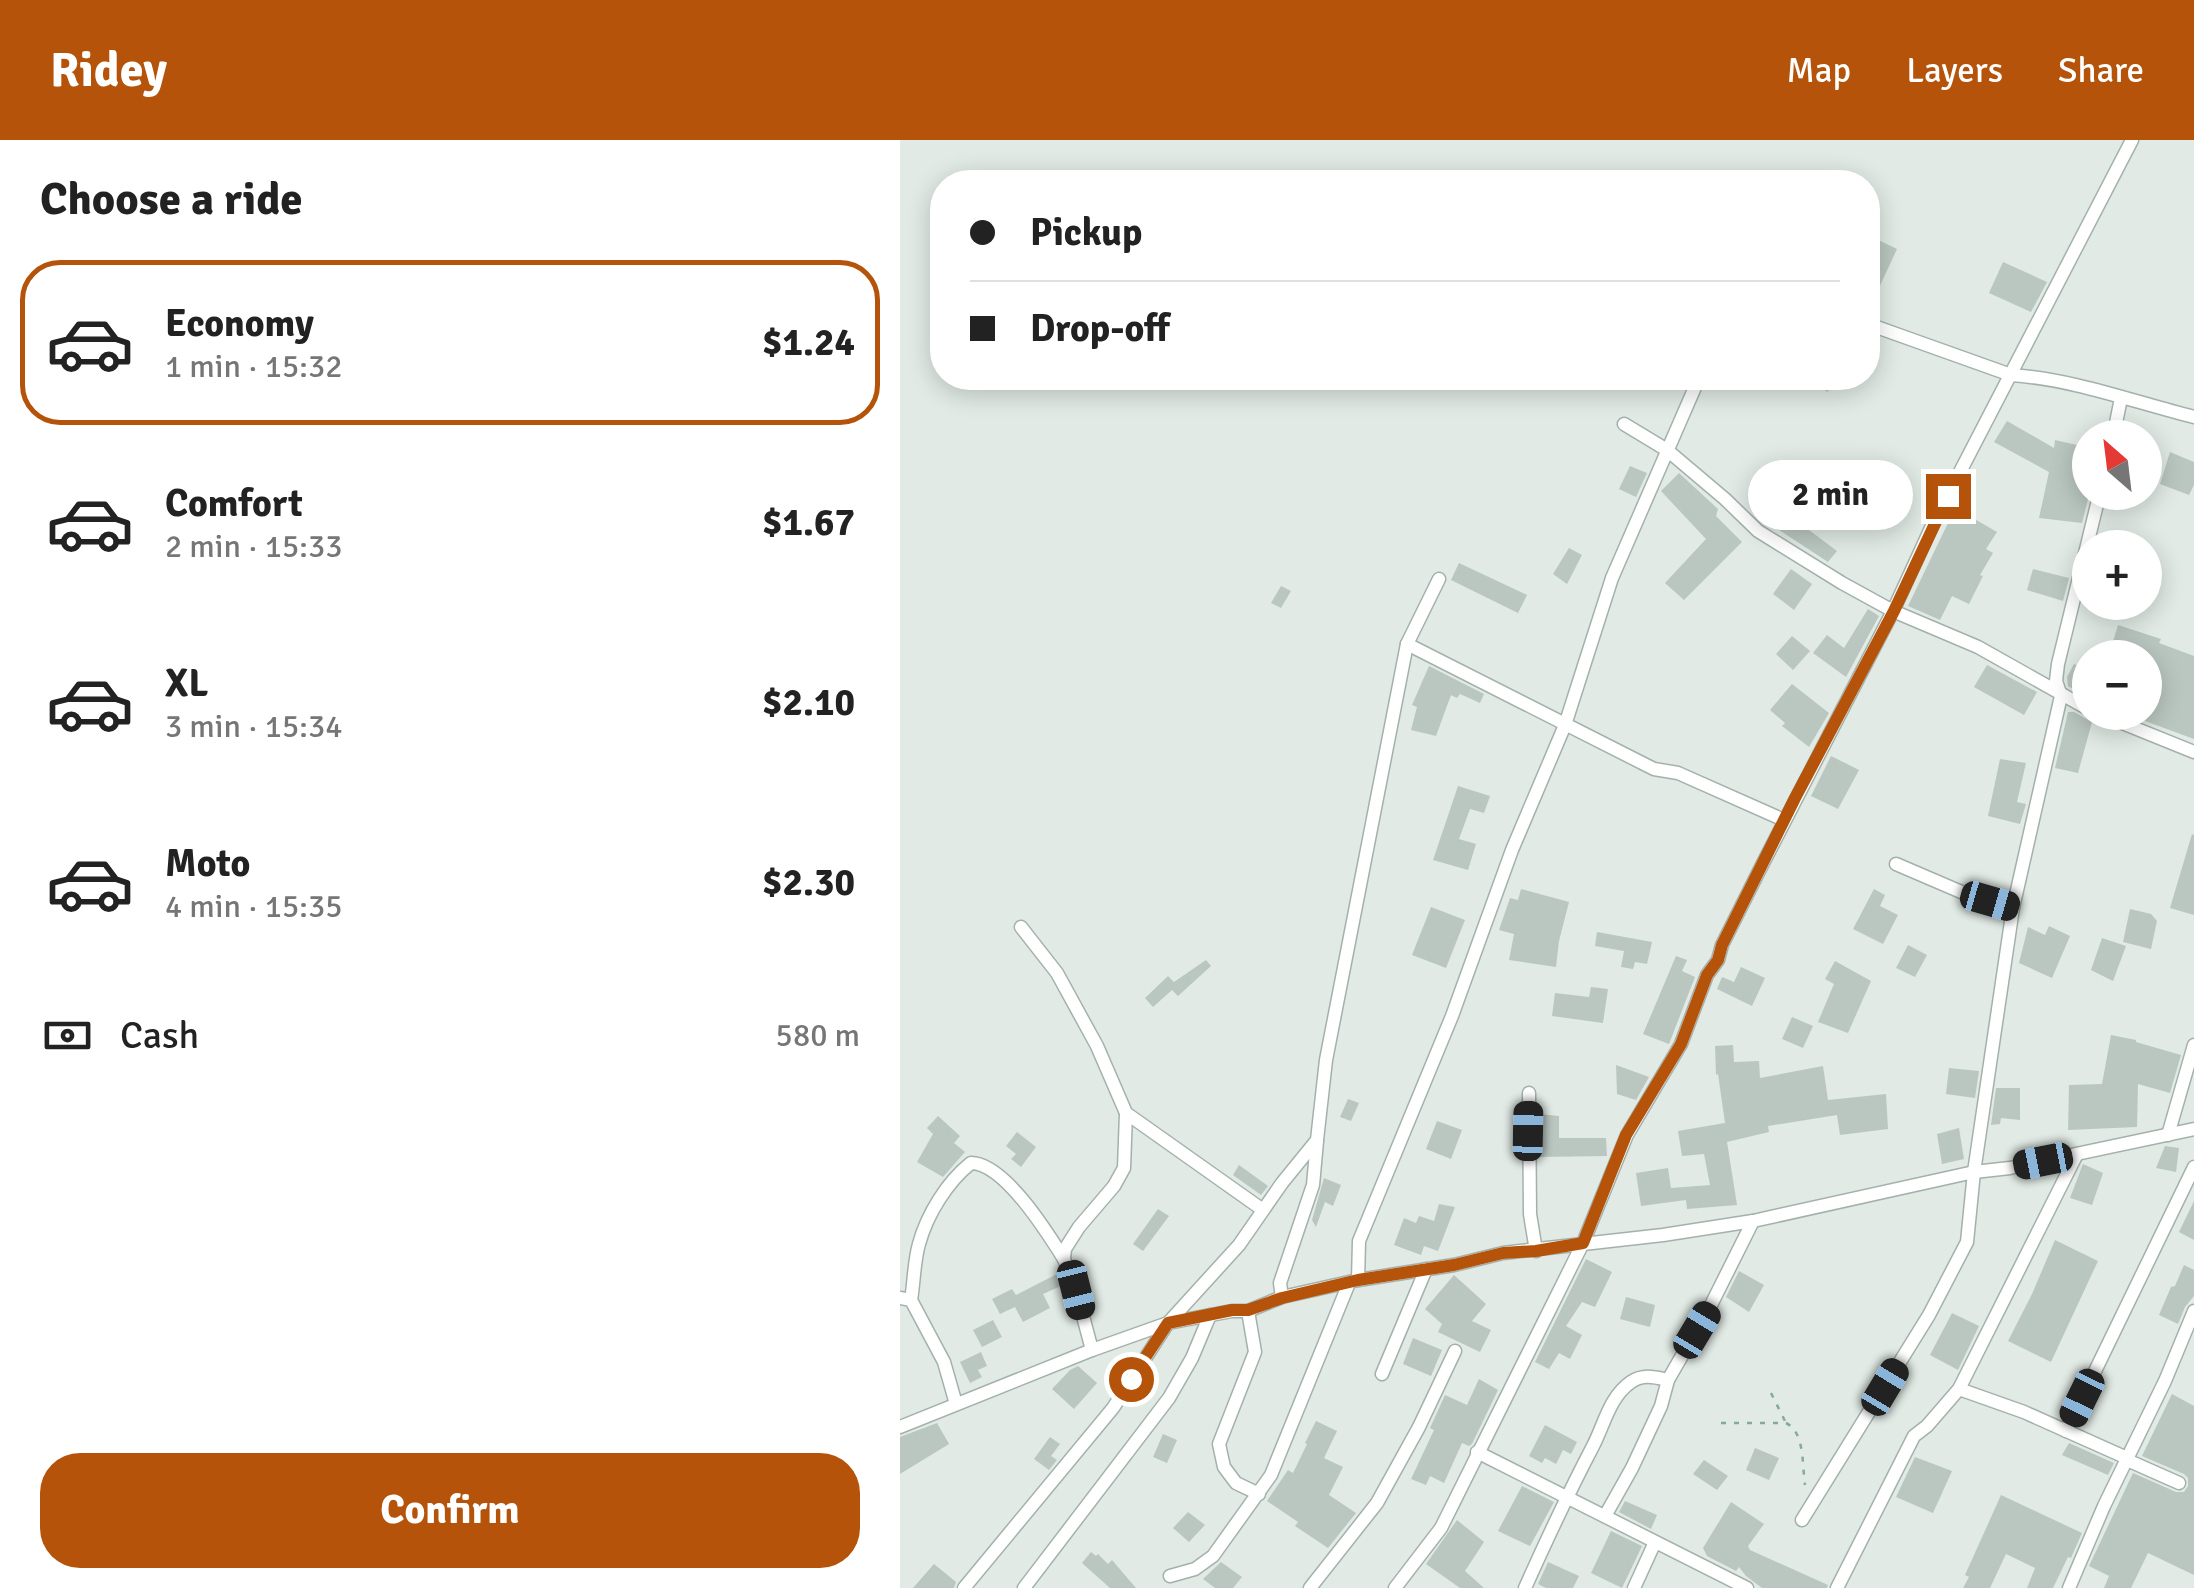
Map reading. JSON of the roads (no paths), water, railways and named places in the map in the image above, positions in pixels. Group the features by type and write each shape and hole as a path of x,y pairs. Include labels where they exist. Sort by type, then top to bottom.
{"street":[{"path":"1395,1588 1441,1528 1583,1243 1626,1135 1681,1044 1707,975 1718,960 1784,820 1894,611 1932,526 2128,142"},
{"path":"1880,328 2011,375 2067,383 2194,418"},
{"path":"1170,1576 1195,1569 1213,1556 1271,1476 1353,1282 1360,1241 1452,1016 1512,850 1565,725 1612,578 1694,390"},
{"path":"2116,420 2121,398"},
{"path":"1624,424 1667,450 1758,532 1842,584 1978,648 2072,701"},
{"path":"1805,1516 1929,1315 1967,1242 2013,908 2061,696 2056,681 2058,664 2096,510"},
{"path":"1282,1298 1280,1283 1313,1185 1326,1060 1406,644 1438,579"},
{"path":"1406,644 1654,770 1678,773 1784,820"},
{"path":"2139,730 2194,752"},
{"path":"1896,864 1966,894 2013,908"},
{"path":"1020,927 1058,973 1098,1046 1126,1113 1124,1168 1069,1240 1064,1258"},
{"path":"2168,1134 2194,1044"},
{"path":"1528,1093 1530,1214 1536,1251"},
{"path":"1126,1113 1264,1210"},
{"path":"900,1426 1168,1323 1248,1310 1353,1282 1503,1253 1753,1221 2194,1129"},
{"path":"964,1588 1112,1408 1168,1323 1239,1245 1317,1140"},
{"path":"1836,1588 1901,1457 1914,1436 1959,1389 2077,1154"},
{"path":"956,1404 944,1362 906,1299 925,1228 943,1194 971,1162 985,1164 1032,1210 1064,1258 1092,1350"},
{"path":"2066,1431 2194,1168"},
{"path":"1605,1516 1654,1422 1668,1380 1753,1221"},
{"path":"1382,1374 1426,1269"},
{"path":"1248,1310 1254,1352 1219,1444 1224,1466 1236,1483 1259,1494"},
{"path":"2069,1588 2194,1311"},
{"path":"1024,1588 1168,1398 1192,1358 1210,1315"},
{"path":"1310,1588 1377,1503 1455,1351"},
{"path":"1524,1588 1617,1395 1638,1378 1668,1380"},
{"path":"1959,1389 2066,1431 2180,1483"},
{"path":"1477,1452 1747,1588"},
{"path":"1634,1588 1655,1542"},
{"path":"1404,1588 1410,1572"}]}
